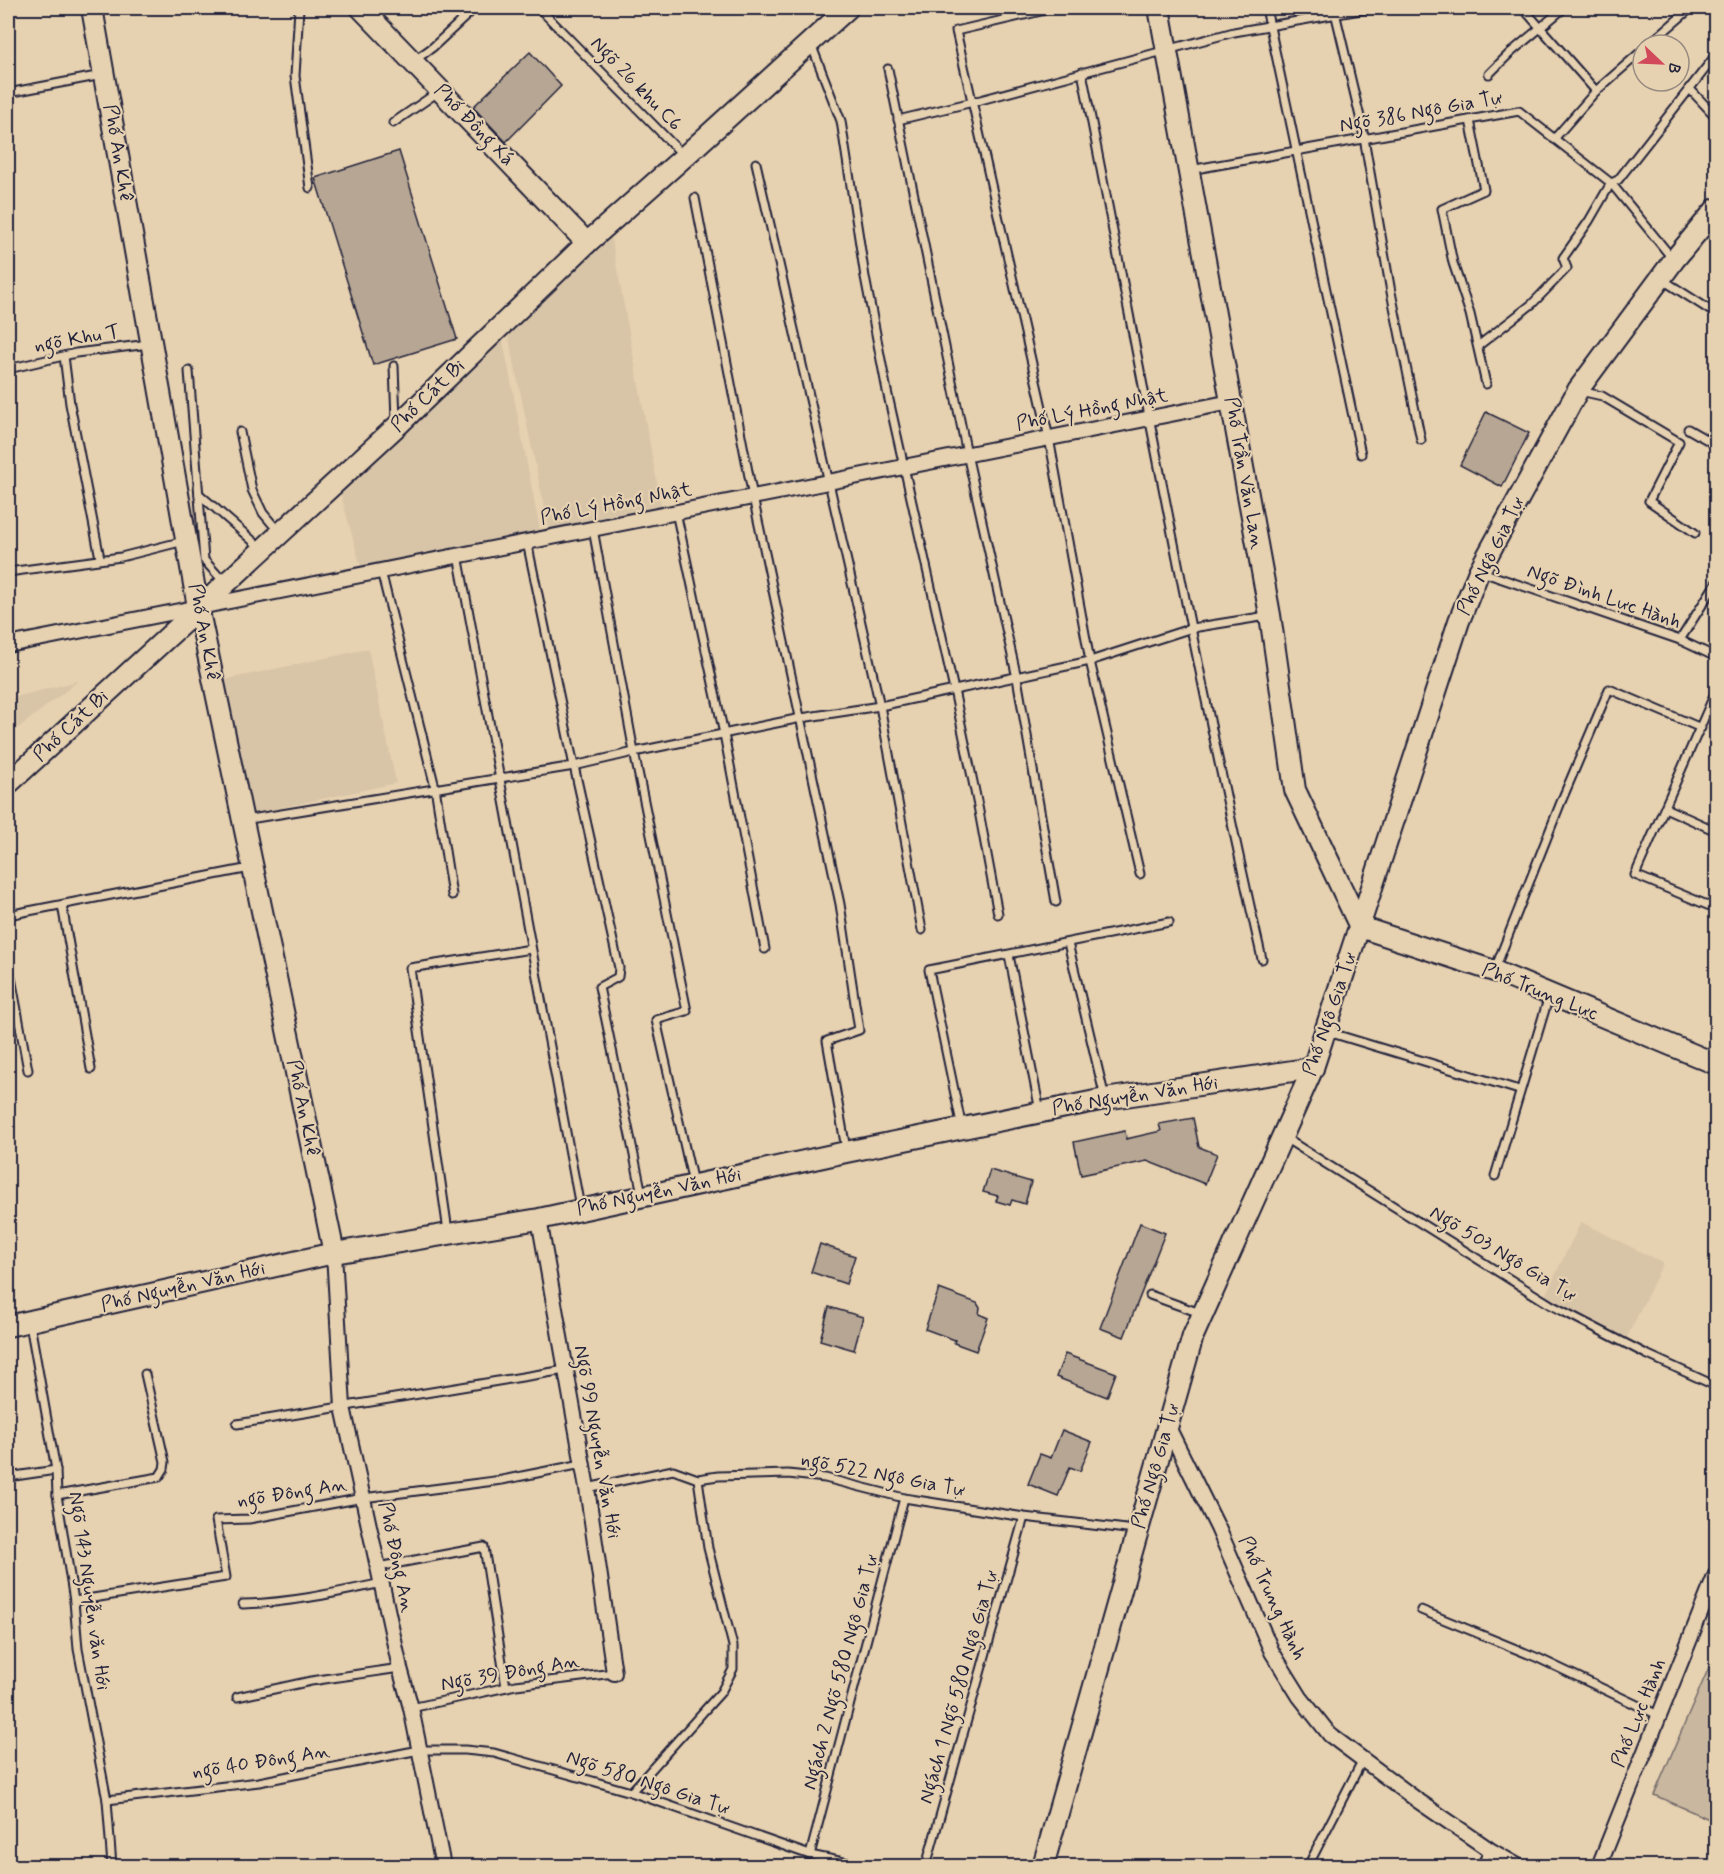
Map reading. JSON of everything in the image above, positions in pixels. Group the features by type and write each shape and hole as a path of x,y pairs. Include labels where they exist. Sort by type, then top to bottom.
{"street":[{"name":"Phố An Khê","path":"93,8 198,607 334,1252"},
{"name":"Phố Đồng Xá","path":"361,8 587,243"},
{"name":"Phố Cát Bi","path":"8,784 397,426 587,243 848,8"},
{"name":"Phố Trần Văn Lan","path":"1159,8 1270,615 1295,790 1360,927"},
{"name":"Phố Ngô Gia Tự","path":"1043,1866 1193,1336 1313,1068 1458,621 1479,571 1578,390 1674,260 1716,208"},
{"name":"Phố Lý Hồng Nhật","path":"8,645 1231,402"},
{"name":"Phố Trung Lực","path":"1360,927 1494,971 1549,996 1716,1064"},
{"name":"Phố Nguyễn Văn Hới","path":"8,1326 334,1252 539,1219 846,1152 1105,1099 1313,1068"},
{"name":"Ngõ 99 Nguyễn Văn Hới","path":"539,1219 587,1488 614,1673"},
{"name":"Phố Đông An","path":"334,1252 344,1407 400,1668 411,1708 443,1866"},
{"name":"Phố Trung Hành","path":"1168,1427 1218,1528 1272,1652 1300,1697 1330,1735 1490,1850 1518,1866"},
{"name":"Phố Lực Hành","path":"1599,1866 1716,1574"}],"lane":[{"path":"299,8 295,76 310,188"},
{"path":"413,62 433,47 475,8"},
{"name":"Ngõ 26 khu C6","path":"539,8 684,157"},
{"path":"1054,8 956,31 1049,438 1090,661 1140,874"},
{"path":"1266,8 1361,454"},
{"path":"898,120 1269,24 1334,10 1372,8"},
{"path":"1523,8 1596,91"},
{"path":"1489,74 1564,8"},
{"path":"1662,33 1691,8"},
{"path":"1334,10 1364,138 1391,292 1421,440"},
{"path":"810,42 841,121 865,277 903,467 954,690 998,914"},
{"path":"1691,86 1716,55"},
{"path":"1554,139 1596,91 1631,60"},
{"path":"888,69 967,454 1017,678 1056,902"},
{"path":"1082,72 1192,628 1262,959"},
{"path":"8,93 104,74"},
{"path":"393,123 441,90"},
{"path":"1691,90 1716,117"},
{"path":"1478,346 1532,304 1567,268 1563,258 1589,221 1611,183 1618,180 1685,93"},
{"name":"Ngõ 386 Ngô Gia Tự","path":"1188,170 1519,111 1611,183 1674,260"},
{"path":"1470,120 1484,190 1442,209 1453,263 1470,314 1486,384"},
{"path":"756,163 880,706 922,930"},
{"path":"695,198 753,497 840,904 859,1030 828,1041 846,1152"},
{"path":"1661,278 1716,314"},
{"name":"ngõ Khu T","path":"8,369 64,356 152,344"},
{"path":"64,356 70,404 100,558"},
{"path":"394,366 397,426"},
{"path":"189,371 204,560 225,584"},
{"path":"1578,390 1602,396 1679,442 1649,501 1695,533"},
{"path":"1688,429 1716,445"},
{"path":"240,432 252,490 263,513 281,534"},
{"path":"199,494 263,550"},
{"path":"676,512 724,735 765,949"},
{"path":"592,529 634,752 687,1011 656,1020 694,1185"},
{"path":"8,572 121,557 187,540"},
{"path":"527,542 574,766 620,968 618,977 599,987 642,1196"},
{"path":"458,555 580,1210"},
{"path":"381,571 435,787 452,895"},
{"name":"Ngõ Đình Lực Hành","path":"1479,571 1680,640 1716,657"},
{"path":"1680,640 1716,584"},
{"path":"243,820 574,766 801,718 880,706 1090,661 1192,628 1270,615"},
{"path":"1494,971 1609,689 1701,728"},
{"path":"1712,907 1635,875 1716,691"},
{"path":"1665,808 1716,831"},
{"path":"8,915 253,867"},
{"path":"62,904 91,1069"},
{"path":"962,1128 929,970 1169,922"},
{"path":"1068,943 1105,1099"},
{"path":"449,1233 410,968 531,949"},
{"path":"1009,955 1040,1112"},
{"path":"8,961 28,1070"},
{"path":"1495,1176 1549,996"},
{"path":"1326,1032 1519,1090"},
{"name":"Ngõ 503 Ngô Gia Tự","path":"1281,1136 1551,1305 1646,1354 1716,1386"},
{"path":"1150,1295 1203,1314"},
{"name":"Ngõ 143 Nguyễn văn Hới","path":"30,1321 56,1470 57,1495 74,1601 78,1649 107,1800 112,1866"},
{"path":"237,1424 565,1370"},
{"path":"57,1495 159,1478 165,1462 145,1374"},
{"name":"ngõ Đông An","path":"74,1601 226,1577 216,1520 249,1519 363,1498 502,1480 582,1464"},
{"path":"8,1478 56,1470"},
{"name":"ngõ 522 Ngô Gia Tự","path":"587,1488 673,1470 698,1479 718,1476 788,1474 825,1478 904,1498 1024,1517 1138,1530"},
{"path":"631,1792 721,1692 733,1669 733,1646 708,1548 698,1479"},
{"name":"Ngách 2 Ngõ 580 Ngô Gia Tự","path":"810,1855 904,1498"},
{"name":"Ngách 1 Ngõ 580 Ngô Gia Tự","path":"926,1866 1024,1517"},
{"path":"378,1567 484,1547 506,1687"},
{"path":"243,1604 274,1604 382,1583"},
{"path":"1421,1610 1538,1658 1658,1715"},
{"path":"237,1696 320,1679 400,1668"},
{"name":"Ngõ 39 Đông An","path":"411,1708 506,1687 614,1673"},
{"name":"Ngõ 580 Ngô Gia Tự","path":"419,1750 465,1750 494,1753 631,1792 810,1855 863,1866"},
{"name":"ngõ 40 Đông An","path":"107,1800 259,1782 419,1750"},
{"path":"1308,1866 1363,1759"},
{"path":"1480,1866 1490,1850"}],"shaded area":[{"path":"610,231 662,510 549,529 508,334"},
{"path":"502,336 541,536 362,571 338,484"},
{"path":"368,649 396,783 238,817 210,683"},
{"path":"78,681 8,736 8,699"},
{"path":"1581,1222 1663,1263 1624,1343 1542,1302"},
{"path":"1716,1651 1716,1822 1654,1795"}],"building":[{"path":"530,52 561,86 506,142 473,107"},
{"path":"399,151 457,339 373,365 315,178"},
{"path":"1486,412 1529,433 1502,487 1460,465"},
{"path":"1193,1118 1199,1147 1217,1154 1205,1184 1147,1161 1081,1175 1074,1142 1125,1131 1126,1139 1161,1131 1159,1124"},
{"path":"990,1170 1031,1182 1025,1204 1012,1200 1010,1205 996,1201 998,1196 983,1192"},
{"path":"1140,1223 1165,1233 1124,1337 1100,1328"},
{"path":"820,1244 855,1256 846,1284 811,1272"},
{"path":"939,1289 977,1303 980,1308 979,1314 988,1318 976,1351 925,1329"},
{"path":"829,1307 863,1317 854,1350 820,1340"},
{"path":"1065,1354 1116,1373 1107,1397 1056,1377"},
{"path":"1062,1430 1092,1442 1080,1471 1070,1467 1058,1496 1028,1484 1040,1454 1051,1458"}]}
